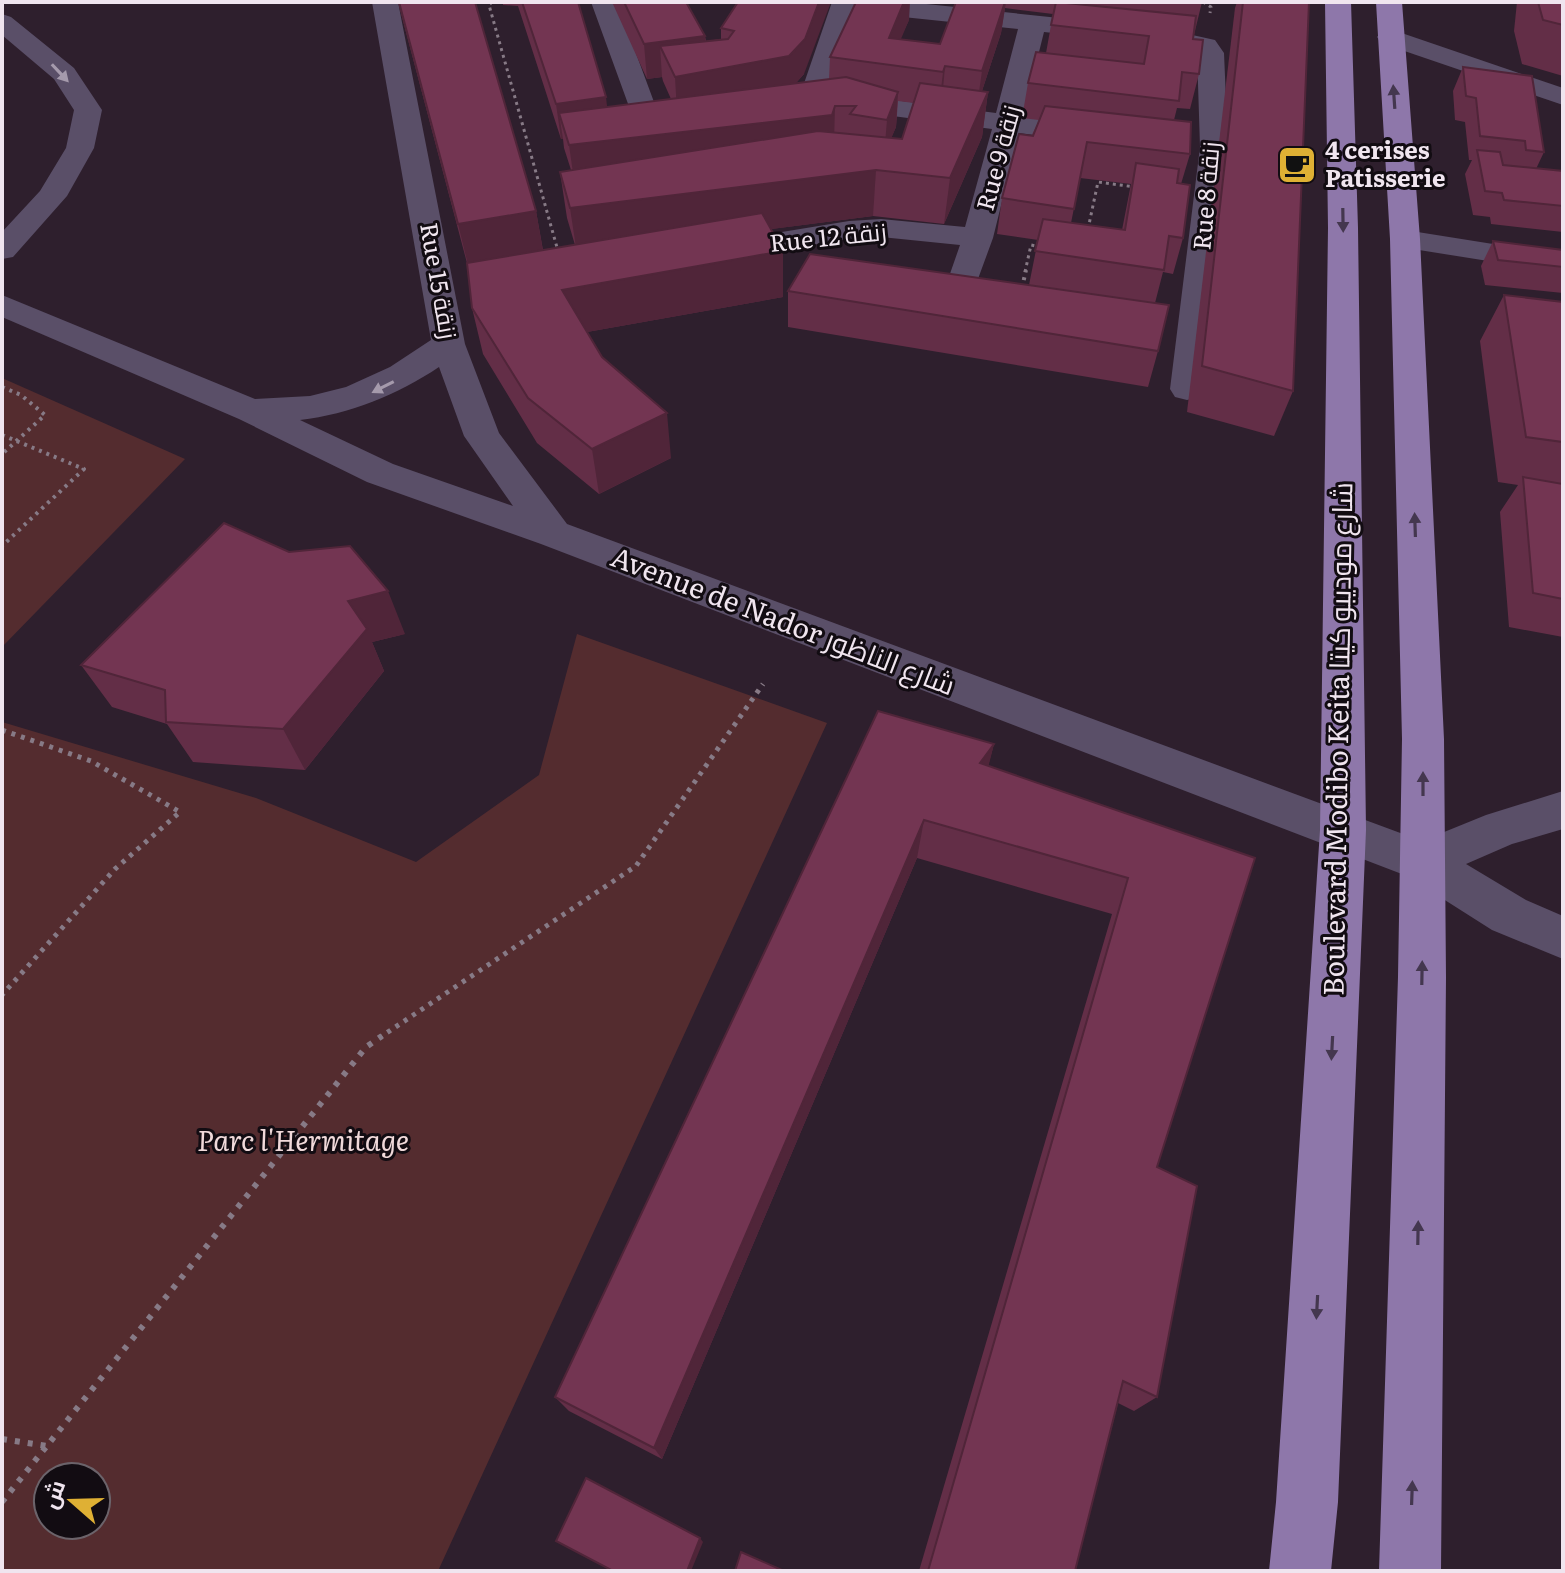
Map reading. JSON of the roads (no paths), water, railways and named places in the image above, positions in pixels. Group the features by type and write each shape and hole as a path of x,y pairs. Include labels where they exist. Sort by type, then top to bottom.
{"main road":[{"name":"Boulevard Modibo Keita شارع موديبو كيتا","path":"1300,1571 1307,1502 1343,830 1343,228 1338,2"},
{"path":"1396,15 1423,739 1410,1571"}],"street":[{"name":"Rue 15 زنقة","path":"385,2 456,294 448,344 482,436 554,534"},
{"path":"604,2 641,106 652,116 667,120 688,121 719,115"},
{"path":"813,98 844,2 1033,23"},
{"path":"1396,15 1563,97"},
{"path":"2,22 64,74 88,110 80,148 52,196 2,250"},
{"name":"Rue 8 زنقة","path":"1033,23 1165,37 1206,46 1211,53 1214,147 1209,197 1179,326 1187,389"},
{"name":"Rue 9 زنقة","path":"1019,301 945,288 978,238 1033,23"},
{"path":"781,104 813,98 1119,137"},
{"path":"1182,144 1214,147"},
{"name":"Rue 12 زنقة","path":"689,256 824,248 881,228 978,238"},
{"path":"1405,239 1563,264"},
{"name":"Avenue de Nador شارع الناظور","path":"2,305 251,411 380,473 554,534 1423,862 1509,915 1563,938"},
{"path":"251,411 293,411 330,406 372,393 413,371 448,344"},
{"path":"1423,862 1502,828 1563,810"}],"place":[{"name":"4 cerises Patisserie","path":"1297,165"}],"park label":[{"name":"Parc l'Hermitage","path":"303,1141"}]}
